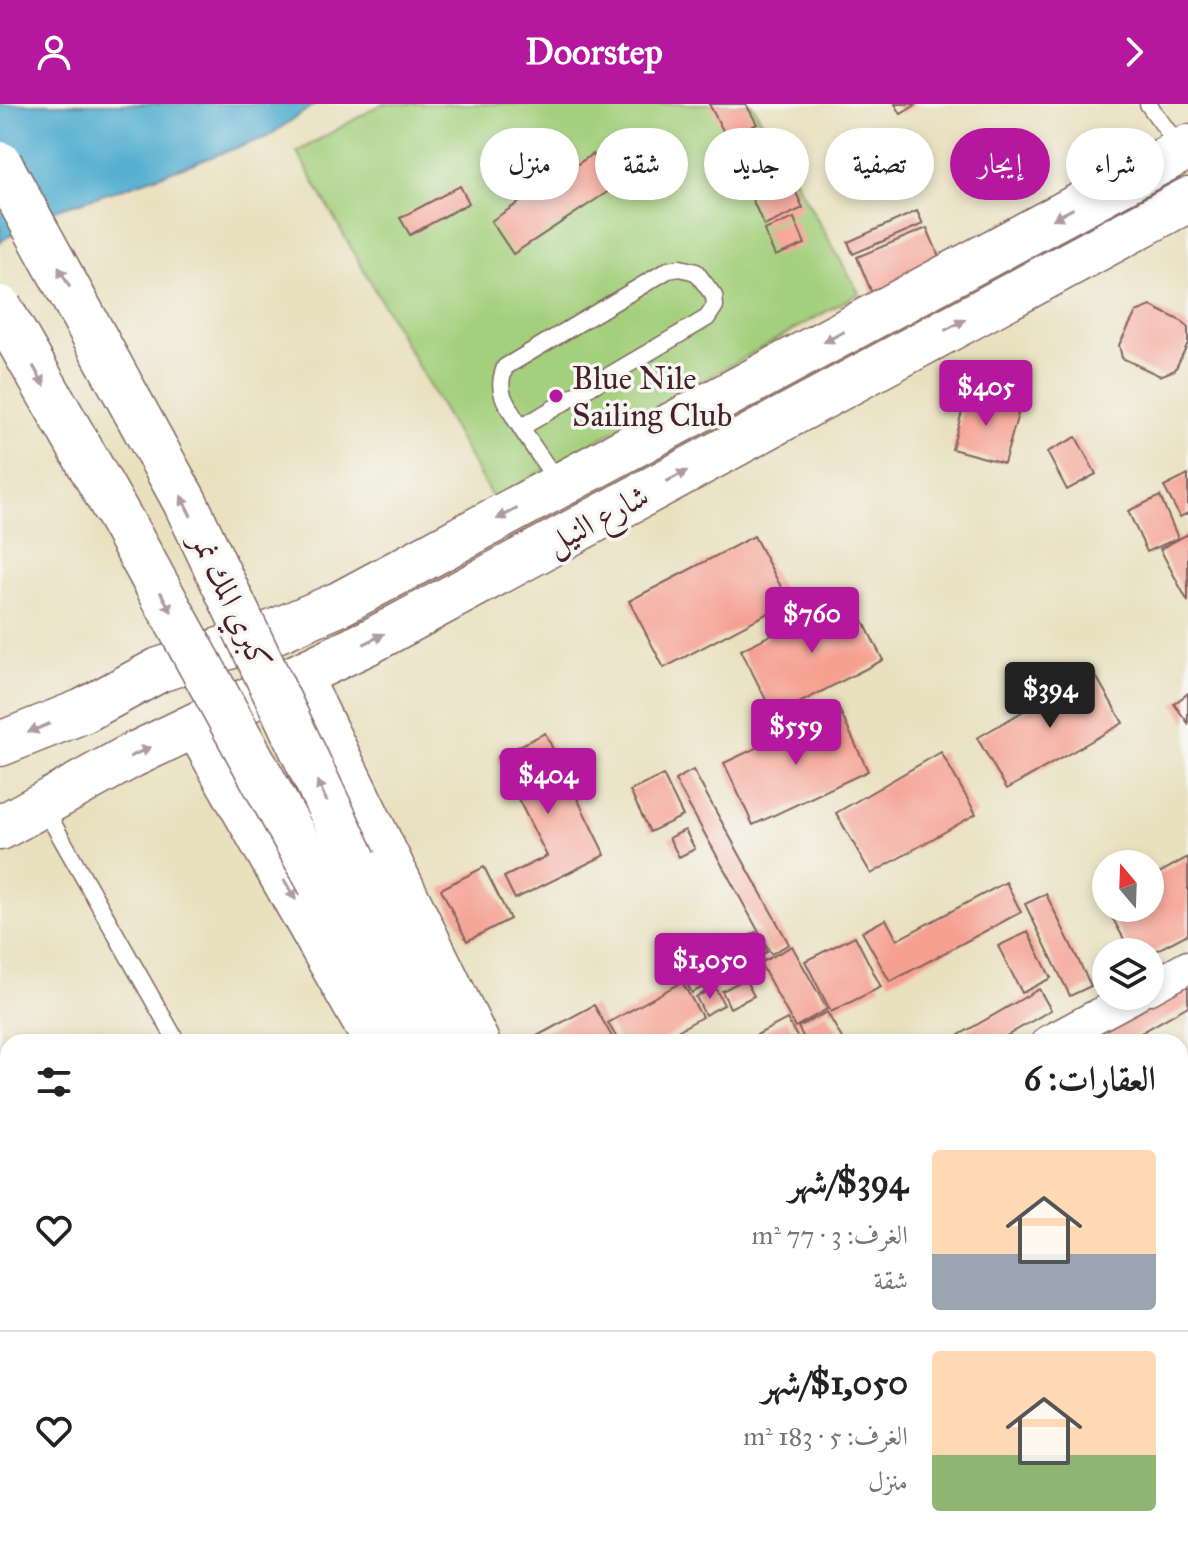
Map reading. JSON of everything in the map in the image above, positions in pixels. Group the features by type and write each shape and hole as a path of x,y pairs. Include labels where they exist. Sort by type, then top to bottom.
{"main road":[{"name":"شارع النيل","path":"0,744 83,711 159,670 271,633 339,604 1184,149"},
{"name":"كبري المك نمر","path":"0,164 185,502 405,1034"},
{"name":"شارع النيل","path":"0,828 131,756 371,641 1188,200"},
{"name":"كبري المك نمر","path":"0,308 124,525 338,873 449,1034"},
{"path":"299,676 473,1034"},
{"path":"196,725 371,1034"}],"street":[{"path":"1164,980 1188,967"},
{"path":"1063,1034 1108,1010"}],"lane":[{"path":"1148,104 1184,149"},
{"path":"522,427 707,318 715,306 714,296 696,272 680,268 668,270 505,367 501,379 502,395 522,427 559,485"},
{"path":"42,805 172,1034"}],"green space":[{"name":"Blue Nile Sailing Club","path":"382,104 752,104 766,128 704,128 704,200 806,200 859,293 493,499 297,152"}],"water":[{"path":"0,104 315,104 267,137 42,214 0,242"}],"building":[{"path":"709,104 746,104 757,124 750,128 722,128"},
{"path":"895,104 917,104 901,114"},
{"path":"593,154 595,157 595,200 513,254 491,221 523,200 579,200 579,163"},
{"path":"460,186 469,203 410,235 400,218"},
{"path":"753,200 799,200 803,208 764,226"},
{"path":"917,211 923,224 853,254 848,242"},
{"path":"794,218 805,244 775,256 764,230"},
{"path":"927,228 943,266 873,296 857,257"},
{"path":"1151,306 1183,322 1188,328 1188,343 1175,370 1160,376 1122,358 1119,345 1136,312"},
{"path":"967,393 1020,407 1004,463 952,449"},
{"path":"1076,437 1096,474 1067,490 1047,452"},
{"path":"1188,475 1188,513 1180,517 1164,487"},
{"path":"1160,496 1178,538 1147,552 1128,511"},
{"path":"1188,534 1188,602 1160,549"},
{"path":"754,536 789,602 664,668 629,601"},
{"path":"850,595 883,660 774,716 741,650"},
{"path":"1093,671 1123,723 1007,789 977,738"},
{"path":"1188,693 1188,723 1174,704"},
{"path":"839,709 868,771 753,825 724,763"},
{"path":"545,733 605,855 515,899 504,877 547,856 497,757"},
{"path":"941,752 976,814 871,874 836,813"},
{"path":"693,770 789,944 771,954 675,780"},
{"path":"663,775 683,816 650,832 630,791"},
{"path":"685,830 695,849 679,857 669,838"},
{"path":"1188,857 1188,934 1164,947 1164,938 1123,938 1115,922 1164,922 1164,870"},
{"path":"484,867 510,919 467,941 441,889"},
{"path":"1006,882 1021,912 890,982 862,932 886,919 897,940"},
{"path":"1046,894 1091,986 1070,996 1025,904"},
{"path":"756,932 767,952 692,993 681,973"},
{"path":"1028,932 1051,978 1022,993 998,946"},
{"path":"855,936 881,987 831,1012 805,961"},
{"path":"792,946 827,1009 795,1027 760,963"},
{"path":"745,979 754,996 730,1008 722,991"},
{"path":"1184,981 1188,988 1188,1006 1139,1034 1104,1034 1101,1028 1133,1010 1164,1010 1164,992"},
{"path":"682,982 702,1017 672,1034 614,1034 608,1023"},
{"path":"715,987 724,1005 705,1015 696,997"},
{"path":"1039,989 1051,1010 1010,1034 961,1034"},
{"path":"594,1005 610,1034 541,1034"},
{"path":"827,1012 839,1034 802,1034 798,1027"},
{"path":"787,1019 795,1034 758,1034"}],"place":[{"name":"Blue Nile Sailing Club","path":"556,396"}]}
